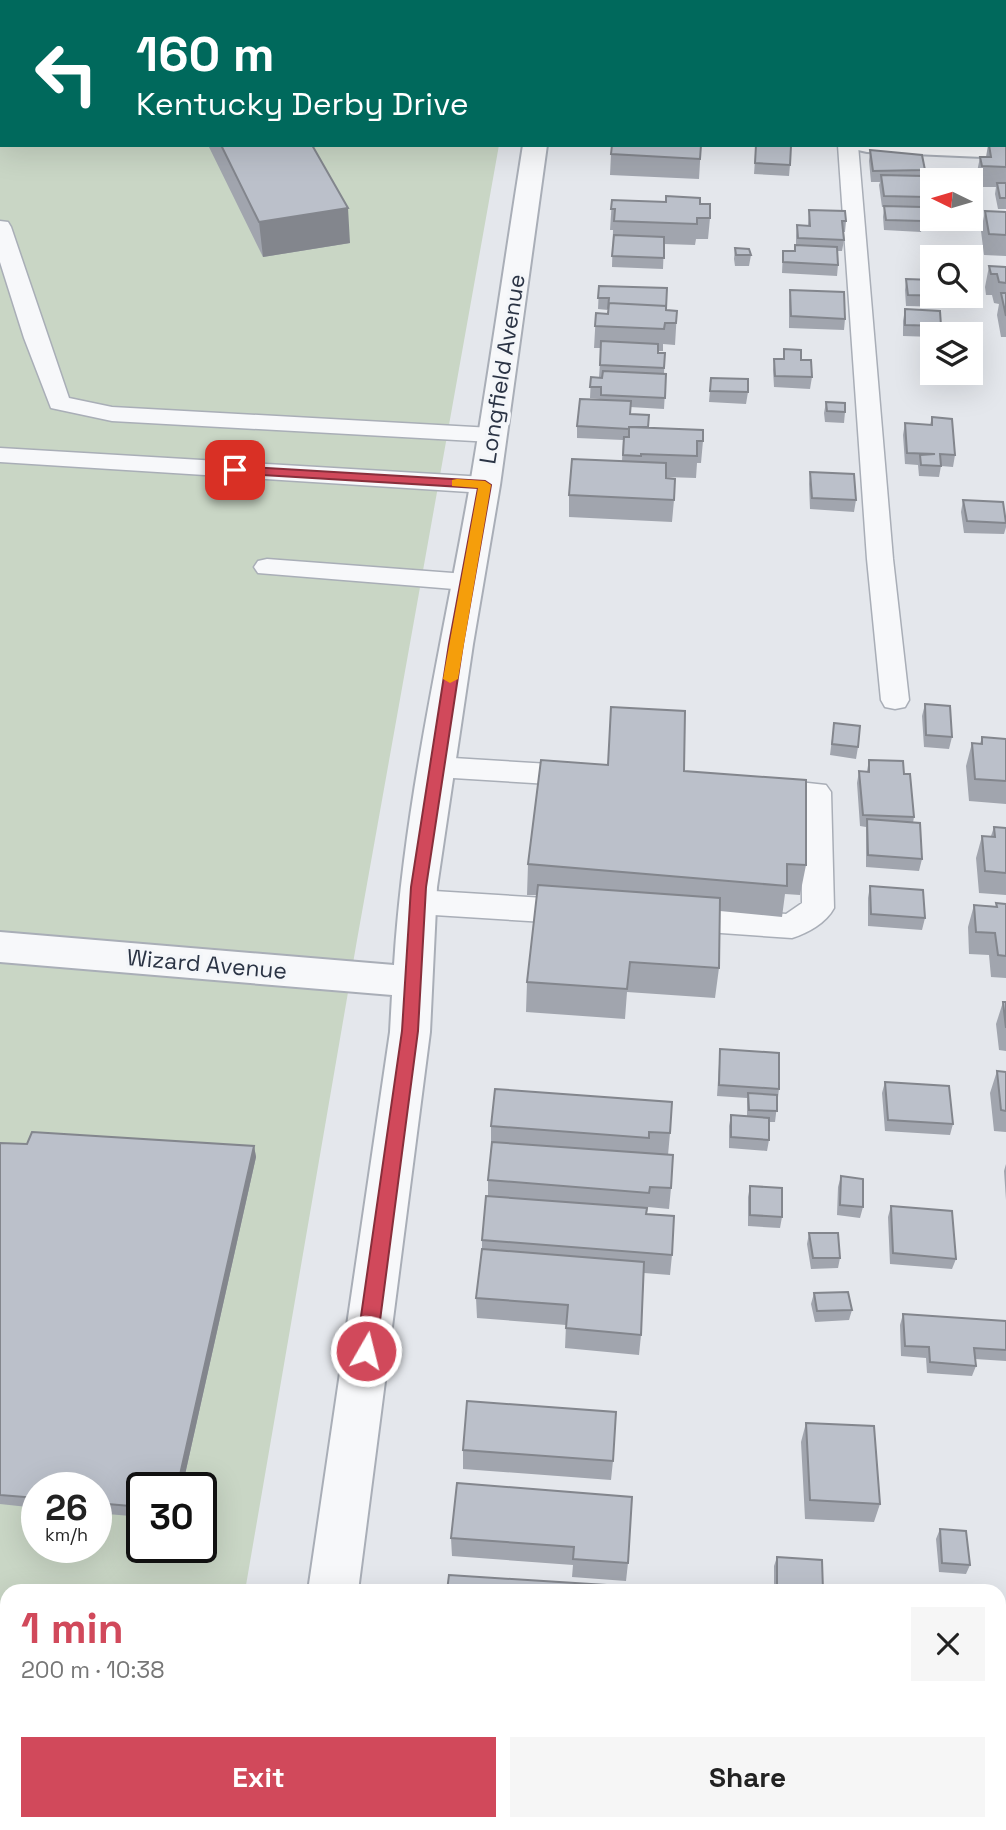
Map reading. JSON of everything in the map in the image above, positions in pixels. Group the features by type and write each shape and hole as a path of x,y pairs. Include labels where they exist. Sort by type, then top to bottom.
{"street":[{"name":"Longfield Avenue","path":"334,1584 408,1045 418,902 466,582 485,485 535,147"},
{"path":"913,147 1006,151"},
{"name":"Wizard Avenue","path":"0,947 414,982"}],"lane":[{"path":"848,147 880,559 894,700"},
{"path":"0,226 35,338 59,402 112,414 492,435"},
{"path":"0,455 485,485"},
{"path":"267,566 466,582"},
{"path":"437,766 608,778"},
{"path":"654,917 792,926 818,908 816,792 736,786"},
{"path":"418,902 612,914"}],"green space":[{"path":"0,147 499,147 357,940 246,1584 0,1584"}],"building":[{"path":"222,147 313,147 348,208 259,222"},
{"path":"612,147 701,147 700,159 611,154"},
{"path":"756,147 791,147 790,165 755,163"},
{"path":"989,147 1006,147 1006,167 982,166 980,157 991,157"},
{"path":"870,150 922,155 925,168 920,170 873,171"},
{"path":"881,175 920,176 920,197 884,196"},
{"path":"997,183 1006,183 1006,198 1000,198"},
{"path":"666,196 700,198 700,204 710,204 710,218 697,218 697,224 614,221 615,209 611,209 612,200 666,202"},
{"path":"884,206 920,207 920,221 886,220"},
{"path":"809,210 845,211 846,221 842,221 844,240 798,238 797,225 810,226"},
{"path":"985,211 1006,212 1006,235 989,234"},
{"path":"614,235 664,237 664,258 612,256"},
{"path":"795,245 837,247 838,265 783,262 783,251 795,251"},
{"path":"735,248 749,249 751,255 736,255"},
{"path":"989,266 1006,267 1006,283 999,282 997,274 991,274"},
{"path":"906,279 920,280 920,295 908,295"},
{"path":"599,286 667,288 666,309 666,306 609,303 608,309 609,298 598,298"},
{"path":"790,290 844,292 845,319 791,316"},
{"path":"1001,293 1006,293 1006,316"},
{"path":"609,303 666,306 666,310 677,311 676,323 665,323 664,329 595,326 596,313 608,314"},
{"path":"905,309 940,311 941,322 905,325"},
{"path":"601,341 658,344 658,353 665,353 664,368 600,365"},
{"path":"784,349 801,350 801,360 811,360 812,377 775,376 774,359 784,359"},
{"path":"603,371 666,374 665,398 601,395 601,387 590,387 591,377 602,378"},
{"path":"711,378 748,379 748,392 710,391"},
{"path":"580,399 631,401 630,414 649,415 648,427 629,429 577,426"},
{"path":"826,402 845,403 845,412 827,411"},
{"path":"932,417 952,419 955,455 940,454 941,466 921,465 920,455 935,454 907,453 905,423 932,425"},
{"path":"629,427 703,430 703,441 697,441 697,456 623,455 624,437 629,437"},
{"path":"572,459 666,463 666,478 675,479 674,500 569,495"},
{"path":"810,472 854,474 856,500 812,498"},
{"path":"963,500 1003,502 1006,523 967,521"},
{"path":"925,704 950,706 952,737 926,735"},
{"path":"611,707 685,711 684,771 806,780 806,865 787,864 787,886 528,864 541,760 608,765"},
{"path":"834,723 860,726 858,747 832,744"},
{"path":"982,737 1006,739 1006,781 975,779 972,743 982,744"},
{"path":"869,760 903,761 904,774 910,774 914,817 863,815 859,771 869,772"},
{"path":"867,819 920,823 922,859 868,855"},
{"path":"994,827 1006,828 1006,873 985,871 982,836 995,837"},
{"path":"538,885 720,898 719,968 630,962 627,989 527,982"},
{"path":"870,886 923,890 925,918 871,914"},
{"path":"996,903 1006,904 1006,956 998,955 995,933 976,932 974,905 997,907"},
{"path":"1003,1002 1006,1002 1006,1028"},
{"path":"720,1049 779,1053 779,1089 719,1085"},
{"path":"997,1071 1006,1072 1006,1111 1001,1110"},
{"path":"885,1082 949,1086 953,1124 888,1120"},
{"path":"495,1089 672,1102 670,1133 649,1132 649,1138 491,1126"},
{"path":"748,1093 777,1095 777,1111 749,1110"},
{"path":"731,1115 769,1118 769,1140 731,1137"},
{"path":"32,1132 254,1146 181,1472 126,1472 126,1506 112,1504 112,1472 21,1472 21,1497 0,1495 0,1143 27,1144"},
{"path":"492,1142 673,1155 671,1188 650,1187 649,1193 488,1180"},
{"path":"841,1176 863,1179 863,1207 840,1205"},
{"path":"750,1186 782,1188 782,1217 750,1215"},
{"path":"486,1196 647,1208 646,1214 674,1216 672,1255 482,1240"},
{"path":"891,1206 952,1211 956,1259 893,1253"},
{"path":"809,1233 838,1233 840,1258 813,1258"},
{"path":"482,1249 644,1262 641,1335 566,1328 568,1305 476,1298"},
{"path":"848,1292 852,1310 817,1311 814,1293"},
{"path":"903,1314 1006,1321 1006,1350 974,1348 976,1366 930,1362 929,1347 905,1346"},
{"path":"467,1401 616,1412 613,1461 463,1450"},
{"path":"806,1423 874,1426 880,1504 810,1500"},
{"path":"457,1483 632,1497 628,1563 573,1559 574,1547 451,1538"},
{"path":"940,1529 966,1531 970,1565 942,1563"},
{"path":"777,1557 822,1560 823,1584 777,1584"},
{"path":"449,1575 590,1584 448,1584"}],"slow traffic":[{"path":"450,679 485,485 457,483"}],"route":[{"path":"235,470 485,485 466,582 418,887 410,1031 366,1351"}]}
